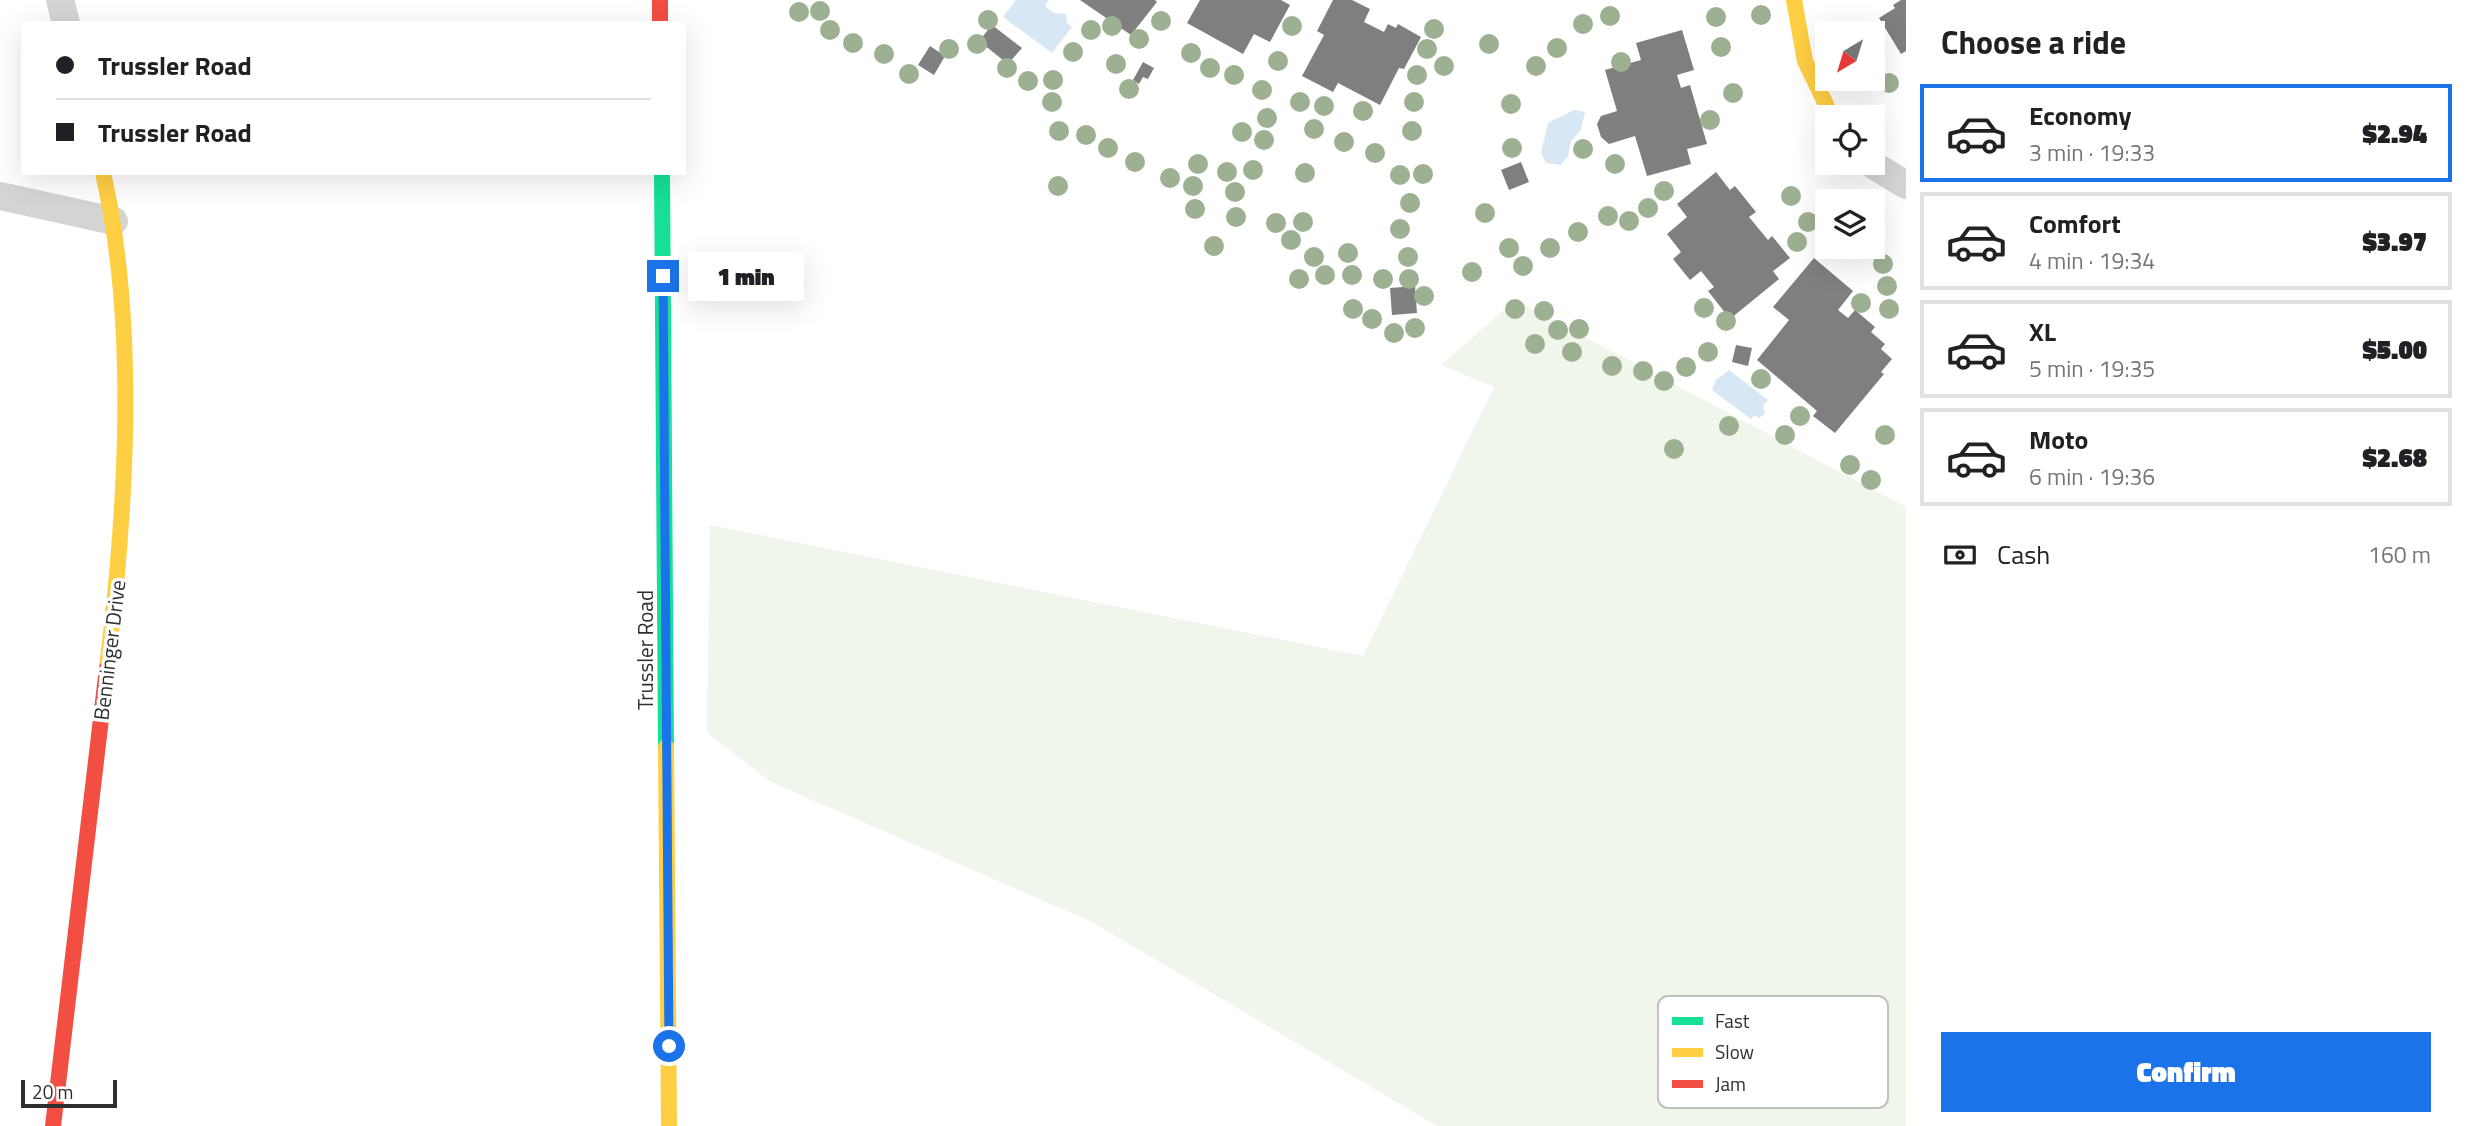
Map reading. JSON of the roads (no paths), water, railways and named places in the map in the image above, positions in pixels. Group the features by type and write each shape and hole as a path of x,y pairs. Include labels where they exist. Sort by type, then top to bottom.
{"street":[{"path":"60,0 65,21"},
{"path":"660,0 660,21"},
{"path":"1794,0 1802,54 1813,87 1824,105"},
{"path":"1885,173 1906,186"},
{"name":"Benninger Drive","path":"53,1126 119,570 125,381 114,220 103,175"},
{"name":"Trussler Road","path":"662,175 670,1126"},
{"path":"0,196 114,220"}],"water":[{"path":"1016,0 1049,0 1045,6 1054,13 1066,14 1067,23 1072,27 1052,53 1003,17"},
{"path":"1574,110 1585,112 1581,130 1571,141 1568,156 1561,165 1546,163 1541,153 1548,123"},
{"path":"1729,370 1768,400 1763,406 1765,414 1759,418 1755,415 1751,419 1712,390 1716,380"}]}
